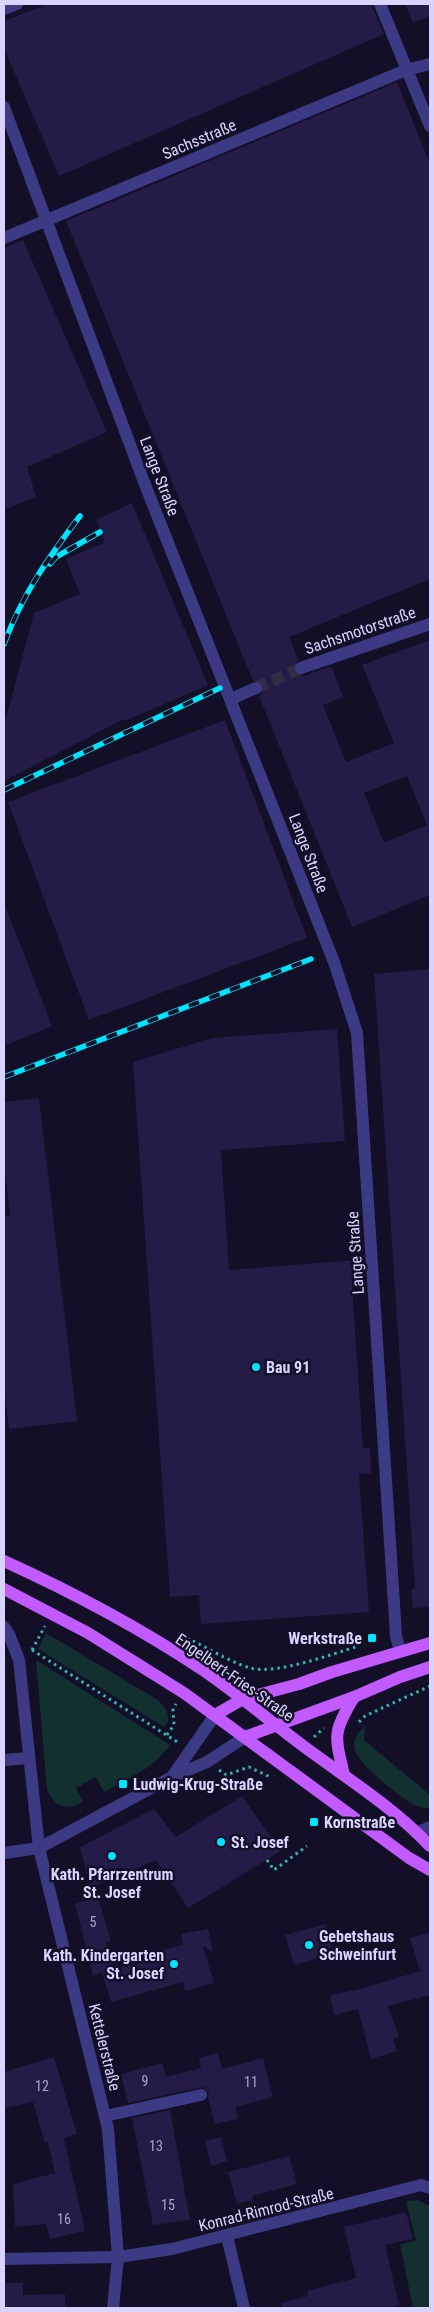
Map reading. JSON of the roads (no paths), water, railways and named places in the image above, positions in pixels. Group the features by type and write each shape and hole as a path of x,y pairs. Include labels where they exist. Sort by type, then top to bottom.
{"main road":[{"name":"Engelbert-Fries-Straße","path":"4,1561 56,1585 155,1640 243,1699 417,1832 430,1846"},
{"path":"4,1589 44,1609 135,1661 215,1714 409,1858 430,1870"},
{"path":"215,1714 243,1699 299,1684 430,1643"},
{"path":"245,1737 354,1697 400,1677 430,1668"},
{"path":"344,1776 337,1744 337,1733 340,1720 354,1697"}],"street":[{"path":"4,9 17,4"},
{"path":"380,4 430,126"},
{"name":"Sachsstraße","path":"4,238 406,70 430,64"},
{"name":"Lange Straße","path":"4,107 144,482 334,962 356,1033 396,1636 400,1652"},
{"name":"Sachsmotorstraße","path":"301,668 430,624"},
{"path":"231,699 256,688"},
{"path":"4,1627 14,1645 19,1660 39,1848"},
{"path":"172,1777 215,1714"},
{"path":"4,1853 39,1848 172,1777 207,1762 245,1737"},
{"path":"4,1760 29,1758"},
{"path":"417,1832 430,1827"},
{"name":"Kettelerstraße","path":"39,1848 105,2116 118,2257 113,2308"},
{"path":"105,2116 201,2095"},
{"name":"Konrad-Rimrod-Straße","path":"118,2257 172,2249 425,2187"},
{"path":"227,2236 244,2308"},
{"path":"4,2259 118,2257"}],"tunnel":[{"path":"256,688 301,668"}],"railway":[{"path":"4,644 28,592 80,516"},
{"path":"50,564 56,557 100,532"},
{"path":"4,790 220,688"},
{"path":"4,1077 311,959"}],"place":[{"name":"Bau 91","path":"256,1367"},
{"name":"Werkstraße","path":"372,1638"},
{"name":"Ludwig-Krug-Straße","path":"123,1784"},
{"name":"Kornstraße","path":"314,1822"},
{"name":"St. Josef","path":"221,1842"},
{"name":"Kath. Pfarrzentrum St. Josef","path":"112,1856"},
{"name":"Gebetshaus Schweinfurt","path":"309,1945"},
{"name":"Kath. Kindergarten St. Josef","path":"174,1964"}]}
